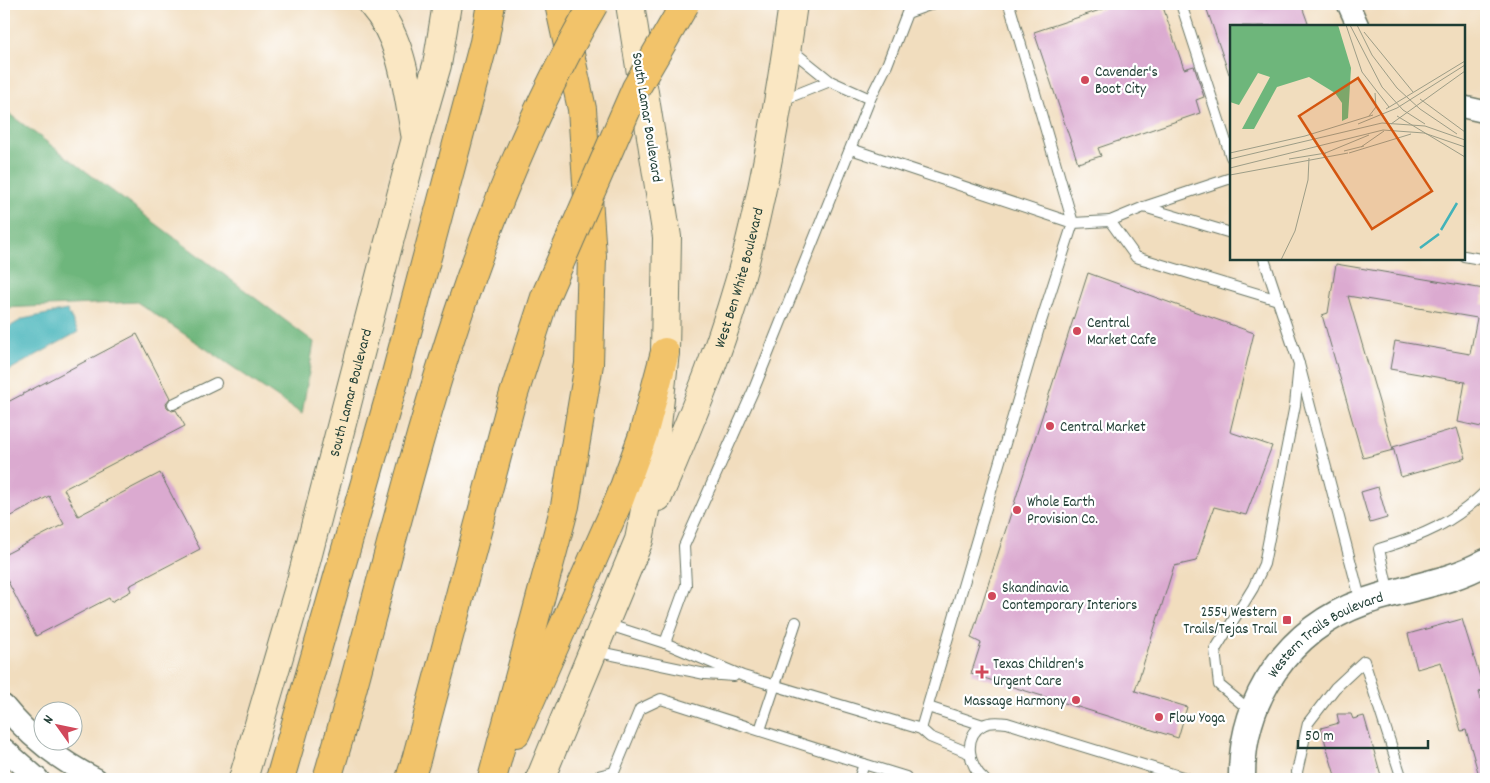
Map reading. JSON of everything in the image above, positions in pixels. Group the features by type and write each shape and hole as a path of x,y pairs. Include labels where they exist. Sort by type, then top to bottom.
{"highway":[{"path":"280,779 393,385 484,42 491,4"},
{"path":"493,779 565,506 589,364 592,256 582,109 558,4"},
{"path":"328,779 437,379 471,274 518,153 565,54 594,4"},
{"path":"410,779 512,400 545,297 636,88 685,4"},
{"path":"493,779 533,697 620,498 643,435 665,352"}],"main road":[{"path":"372,4 389,30 399,53 416,138"},
{"name":"South Lamar Boulevard","path":"243,779 301,581 416,138 437,65 447,4"},
{"name":"South Lamar Boulevard","path":"540,779 639,540 651,480 665,352 667,237 630,4"},
{"name":"West Ben White Boulevard","path":"639,540 687,430 720,341 749,246 778,102 793,4"}],"street":[{"path":"1348,4 1358,25"},
{"path":"1465,107 1486,112"},
{"name":"Western Trails Boulevard","path":"1242,779 1244,746 1252,712 1271,673 1302,637 1337,613 1362,603 1454,578 1486,562"},
{"path":"4,706 24,729 53,753 96,779"},
{"path":"4,749 38,779"}],"lane":[{"path":"665,643 686,585 684,546 754,389 870,99 887,65 909,8 932,4"},
{"path":"922,729 1038,328 1073,223 1009,4"},
{"path":"1181,4 1230,154"},
{"path":"787,47 830,81 870,99"},
{"path":"778,102 830,81"},
{"path":"851,149 1073,223 1110,221 1144,207 1230,178"},
{"path":"1144,207 1230,233"},
{"path":"1110,221 1136,257 1278,300"},
{"path":"1465,256 1486,260"},
{"path":"1264,260 1299,364 1362,603"},
{"path":"1252,712 1219,685 1215,650 1254,588 1264,564 1295,405 1299,364"},
{"path":"173,404 216,383"},
{"path":"1389,595 1379,549 1415,538 1465,512 1486,490"},
{"path":"760,730 796,622"},
{"path":"605,623 665,643 743,676 922,729 930,737 970,752"},
{"path":"594,651 705,674 743,676"},
{"path":"1298,779 1297,772 1308,723 1335,688 1364,661 1402,779"},
{"path":"596,779 598,776 614,772 640,709 661,699 906,777"},
{"path":"928,707 983,725 1007,723 1189,779"},
{"path":"983,725 974,735 970,752 973,767 984,779"},
{"path":"859,779 864,764"}],"green space":[{"path":"4,110 314,342 302,414 137,302 4,308"}],"water":[{"path":"67,310 78,332 4,373 4,330 23,319"}],"building":[{"path":"1118,4 1162,4 1184,69 1194,66 1204,97 1196,100 1200,113 1098,148 1101,156 1078,163 1034,32"},
{"path":"1205,4 1301,4 1309,25 1230,25 1229,74"},
{"path":"1336,264 1484,289 1482,304 1486,305 1486,428 1458,422 1465,382 1390,369 1395,341 1470,354 1477,318 1348,296 1393,450 1363,458 1322,315 1328,313"},
{"path":"1088,273 1254,333 1230,432 1272,446 1246,515 1214,507 1196,561 1174,566 1135,691 1187,707 1178,738 971,674 981,643 971,638"},
{"path":"137,334 170,398 166,403 167,407 172,411 176,410 185,426 64,489 78,516 160,473 200,549 129,586 131,591 111,602 109,598 36,636 4,574 4,555 64,524 49,496 4,520 4,404"},
{"path":"1457,428 1466,458 1401,477 1393,447"},
{"path":"1378,487 1387,518 1370,523 1361,492"},
{"path":"1462,619 1484,690 1479,692 1486,716 1486,779 1480,779 1466,730 1461,731 1441,662 1417,669 1408,634"},
{"path":"1337,714 1351,714 1353,719 1364,716 1382,779 1336,779 1321,728 1339,723"}],"place":[{"name":"Cavender's Boot City","path":"1085,80"},
{"name":"Central Market Cafe","path":"1077,331"},
{"name":"Central Market","path":"1050,426"},
{"name":"Whole Earth Provision Co.","path":"1017,510"},
{"name":"Skandinavia Contemporary Interiors","path":"992,596"},
{"name":"2554 Western Trails/Tejas Trail","path":"1287,620"},
{"name":"Texas Children's Urgent Care","path":"982,672"},
{"name":"Massage Harmony","path":"1076,700"},
{"name":"Flow Yoga","path":"1159,717"}]}
